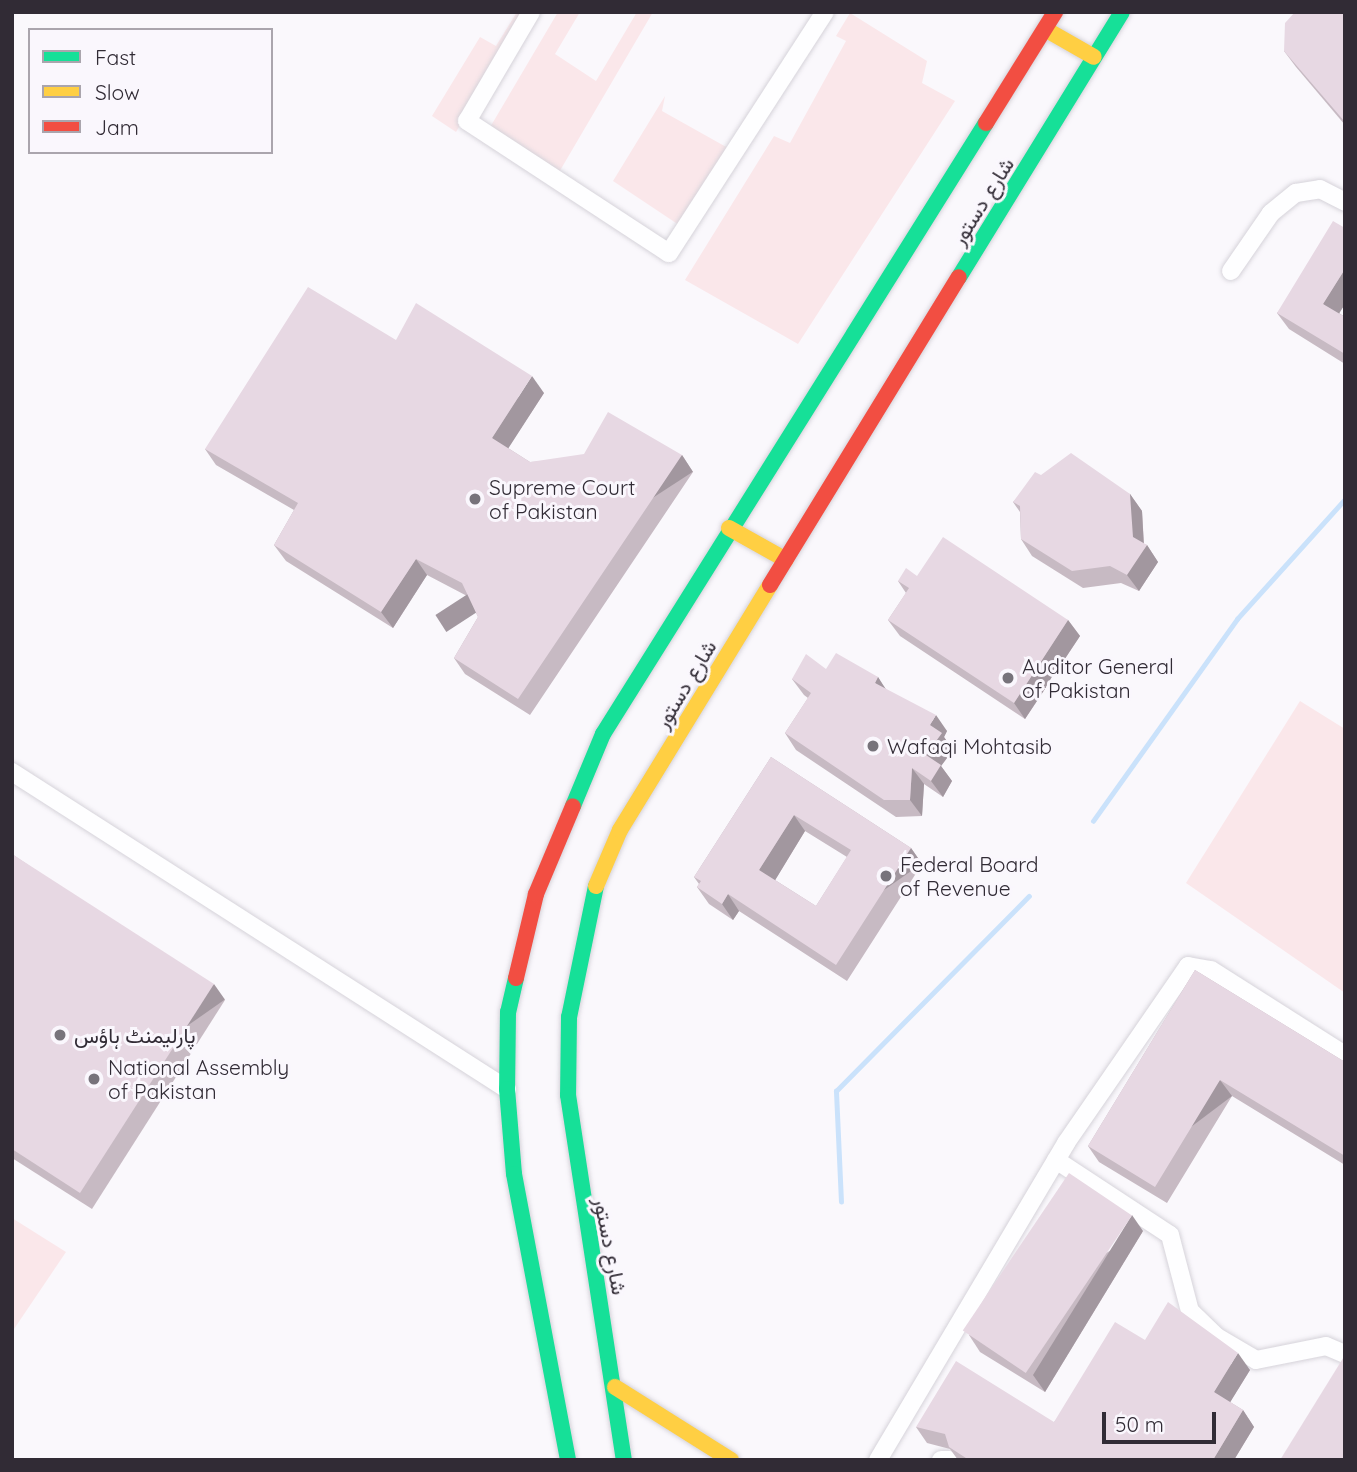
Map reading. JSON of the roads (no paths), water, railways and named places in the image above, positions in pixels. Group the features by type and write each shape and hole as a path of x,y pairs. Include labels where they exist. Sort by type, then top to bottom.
{"main road":[{"name":"شارع دستور","path":"568,1460 514,1174 507,1089 508,1012 536,894 565,813 603,734 729,528 1055,12"},
{"name":"شارع دستور","path":"624,1460 615,1387 568,1095 569,1017 591,899 620,830 1122,12"},
{"path":"1045,29 1094,57"},
{"path":"729,528 786,560"},
{"path":"615,1387 731,1460"}],"street":[{"path":"531,12 467,121 669,253 825,12"},
{"path":"1231,271 1271,213 1296,193 1320,189 1345,202"},
{"path":"12,772 507,1089"},
{"path":"878,1460 1056,1160 1188,966 1211,970 1345,1055"},
{"path":"1056,1160 1170,1235 1190,1311 1217,1337 1256,1360 1326,1346 1345,1354"},
{"path":"941,1460 950,1460"}],"waterway":[{"path":"1093,821 1237,619 1345,499"},
{"path":"841,1202 836,1091 1029,896"}],"place":[{"name":"Supreme Court of Pakistan","path":"475,499"},
{"name":"Auditor General of Pakistan","path":"1008,678"},
{"name":"Wafaqi Mohtasib","path":"873,746"},
{"name":"Federal Board of Revenue","path":"886,876"},
{"name":"پارلیمنٹ ہاؤس","path":"60,1035"},
{"name":"National Assembly of Pakistan","path":"94,1079"}]}
